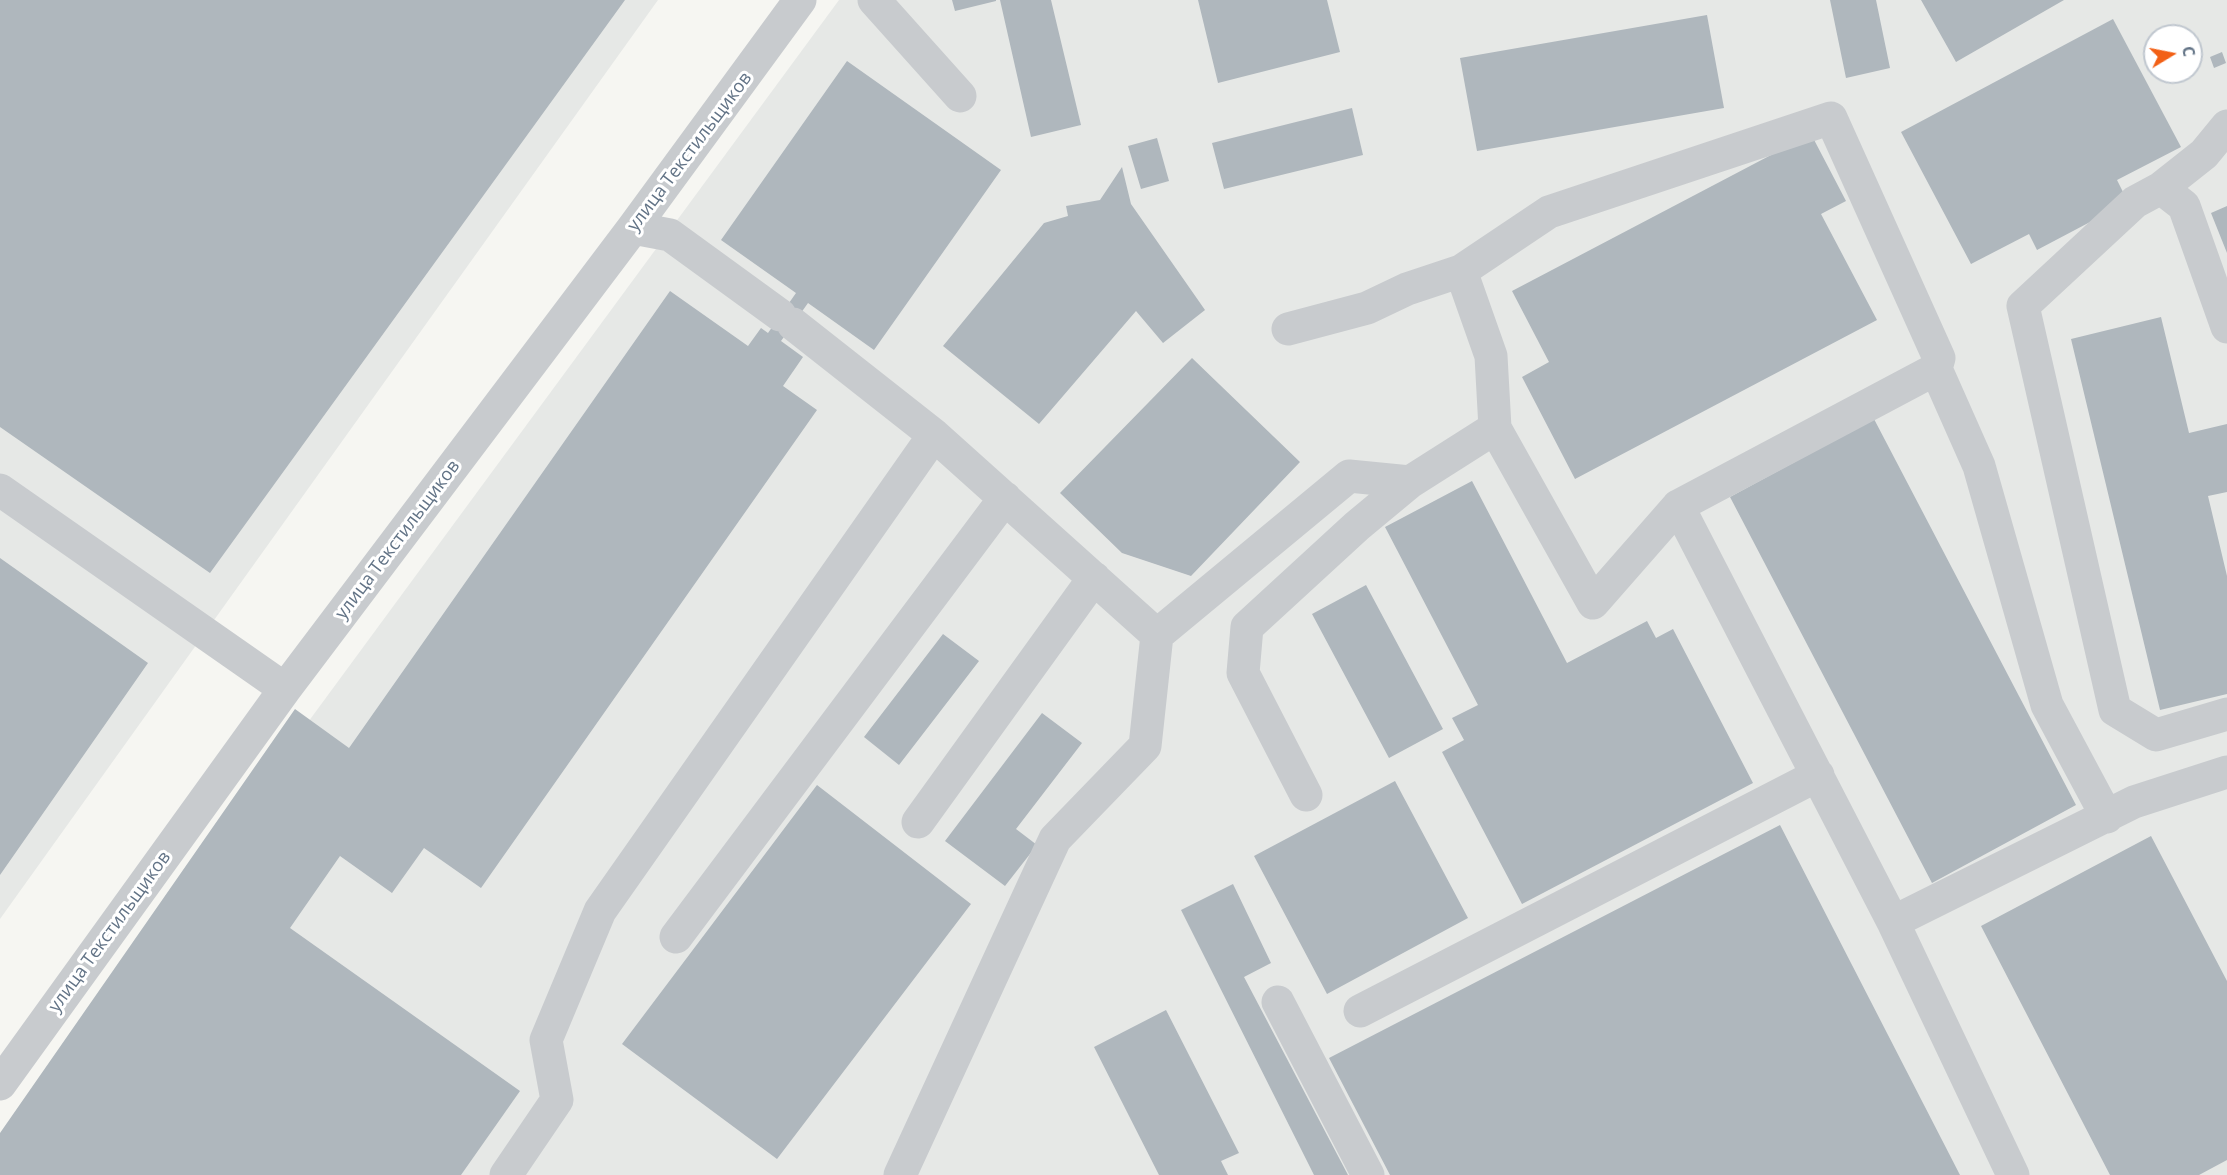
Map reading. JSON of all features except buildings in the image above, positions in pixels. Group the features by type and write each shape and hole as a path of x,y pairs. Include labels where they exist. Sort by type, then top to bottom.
{"street":[{"name":"улица Текстильщиков","path":"0,1084 285,689 633,228 800,0"},
{"path":"874,0 960,96"},
{"path":"1288,329 1367,308 1407,290 1461,271 1549,212 1831,118 1939,358 1936,369 1979,466 2047,705 2107,817"},
{"path":"2227,126 2204,154 2161,188 2135,202 2023,306 2115,710 2156,735 2227,714"},
{"path":"2161,188 2184,206 2227,327"},
{"path":"633,228 670,235 787,320 934,435 1157,634"},
{"path":"1461,271 1491,356 1495,428 1593,603 1678,506 1936,369"},
{"path":"1306,795 1243,673 1247,627 1357,526 1410,482 1495,428"},
{"path":"506,1175 556,1100 546,1040 600,911 934,435"},
{"path":"900,1175 1055,838 1145,746 1157,634 1349,476 1410,482"},
{"path":"0,490 285,689"},
{"path":"676,937 1005,498"},
{"path":"1678,506 1893,922 2013,1175"},
{"path":"918,822 1094,578"},
{"path":"1893,922 2134,802 2227,772"},
{"path":"1360,1011 1818,775"},
{"path":"1278,1002 1368,1175"}],"shaded area":[{"path":"0,0 658,0 0,919"},
{"path":"839,0 2227,0 2227,1175 0,1175 0,1141"}]}
